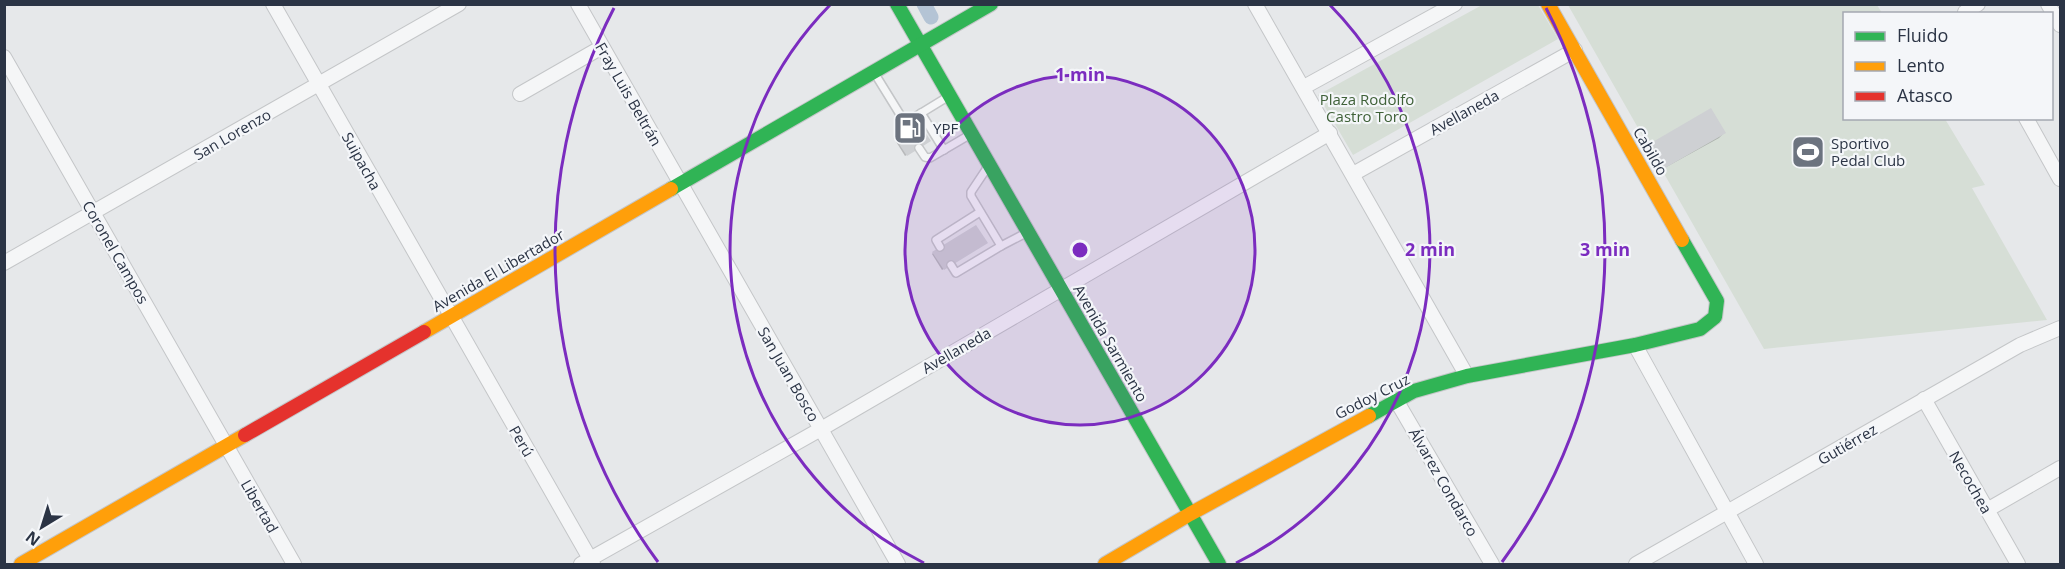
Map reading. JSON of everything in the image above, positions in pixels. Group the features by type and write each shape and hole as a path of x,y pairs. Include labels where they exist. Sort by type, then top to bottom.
{"main road":[{"name":"Avenida Sarmiento","path":"897,4 1219,564"},
{"name":"Avenida El Libertador","path":"21,564 991,4"},
{"name":"Cabildo","path":"1548,4 1717,300 1715,317"},
{"name":"Godoy Cruz","path":"1105,564 1190,514 1414,391 1467,376 1635,345 1700,329 1715,317"}],"street":[{"name":"Suipacha","path":"273,4 450,317"},
{"name":"San Lorenzo","path":"4,263 459,4"},
{"name":"Fray Luis Beltrán","path":"578,4 680,184"},
{"path":"1255,4 1467,376"},
{"path":"1304,87 1455,4"},
{"path":"1964,10 1978,4"},
{"path":"2053,12 2061,25"},
{"path":"520,94 602,47"},
{"name":"Avellaneda","path":"1353,174 1575,50"},
{"name":"Coronel Campos","path":"4,57 226,447"},
{"path":"2027,120 2061,179"},
{"name":"Avellaneda","path":"588,563 1330,133"},
{"name":"San Juan Bosco","path":"680,184 898,564"},
{"name":"Perú","path":"450,317 588,563"},
{"name":"Gutiérrez","path":"1636,564 2020,345 2061,328"},
{"path":"1635,345 1756,564"},
{"name":"Necochea","path":"1924,399 2018,564"},
{"name":"Álvarez Condarco","path":"1396,400 1492,564"},
{"name":"Libertad","path":"226,447 294,564"},
{"path":"1987,510 2061,468"}],"lane":[{"path":"874,71 907,126 921,112 949,96"},
{"path":"921,112 944,150"},
{"path":"920,148 927,158 971,134"},
{"path":"989,166 971,192 973,200 1001,246"},
{"path":"940,247 936,240 980,212"},
{"path":"962,223 966,230"},
{"path":"951,265 956,273 1028,232"},
{"path":"978,249 983,257"}],"green space":[{"name":"Plaza Rodolfo Castro Toro","path":"1482,5 1538,5 1558,39 1353,155 1318,95"},
{"name":"Sportivo Pedal Club","path":"1568,5 1877,5 1881,12 1843,12 1843,120 1946,120 1985,185 1972,188 2047,320 1764,349"}],"building":[{"path":"1711,108 1726,133 1665,168 1651,143"},
{"path":"919,123 931,141 907,156 895,138"},
{"path":"976,225 988,243 944,270 932,252"}],"waterway":[{"path":"924,4 931,17"}],"traffic: fast":[{"path":"897,4 1219,564"},
{"path":"671,189 991,4"},
{"path":"1369,416 1414,391 1467,376 1635,345 1700,329 1715,317 1717,301 1682,240"}],"traffic: slow":[{"path":"1548,4 1682,240"},
{"path":"424,332 671,189"},
{"path":"1105,564 1190,514 1369,416"},
{"path":"21,564 245,435"}],"traffic: jam":[{"path":"245,435 424,332"}],"place":[{"name":"YPF","path":"910,128"},
{"name":"Sportivo Pedal Club","path":"1808,152"}]}
